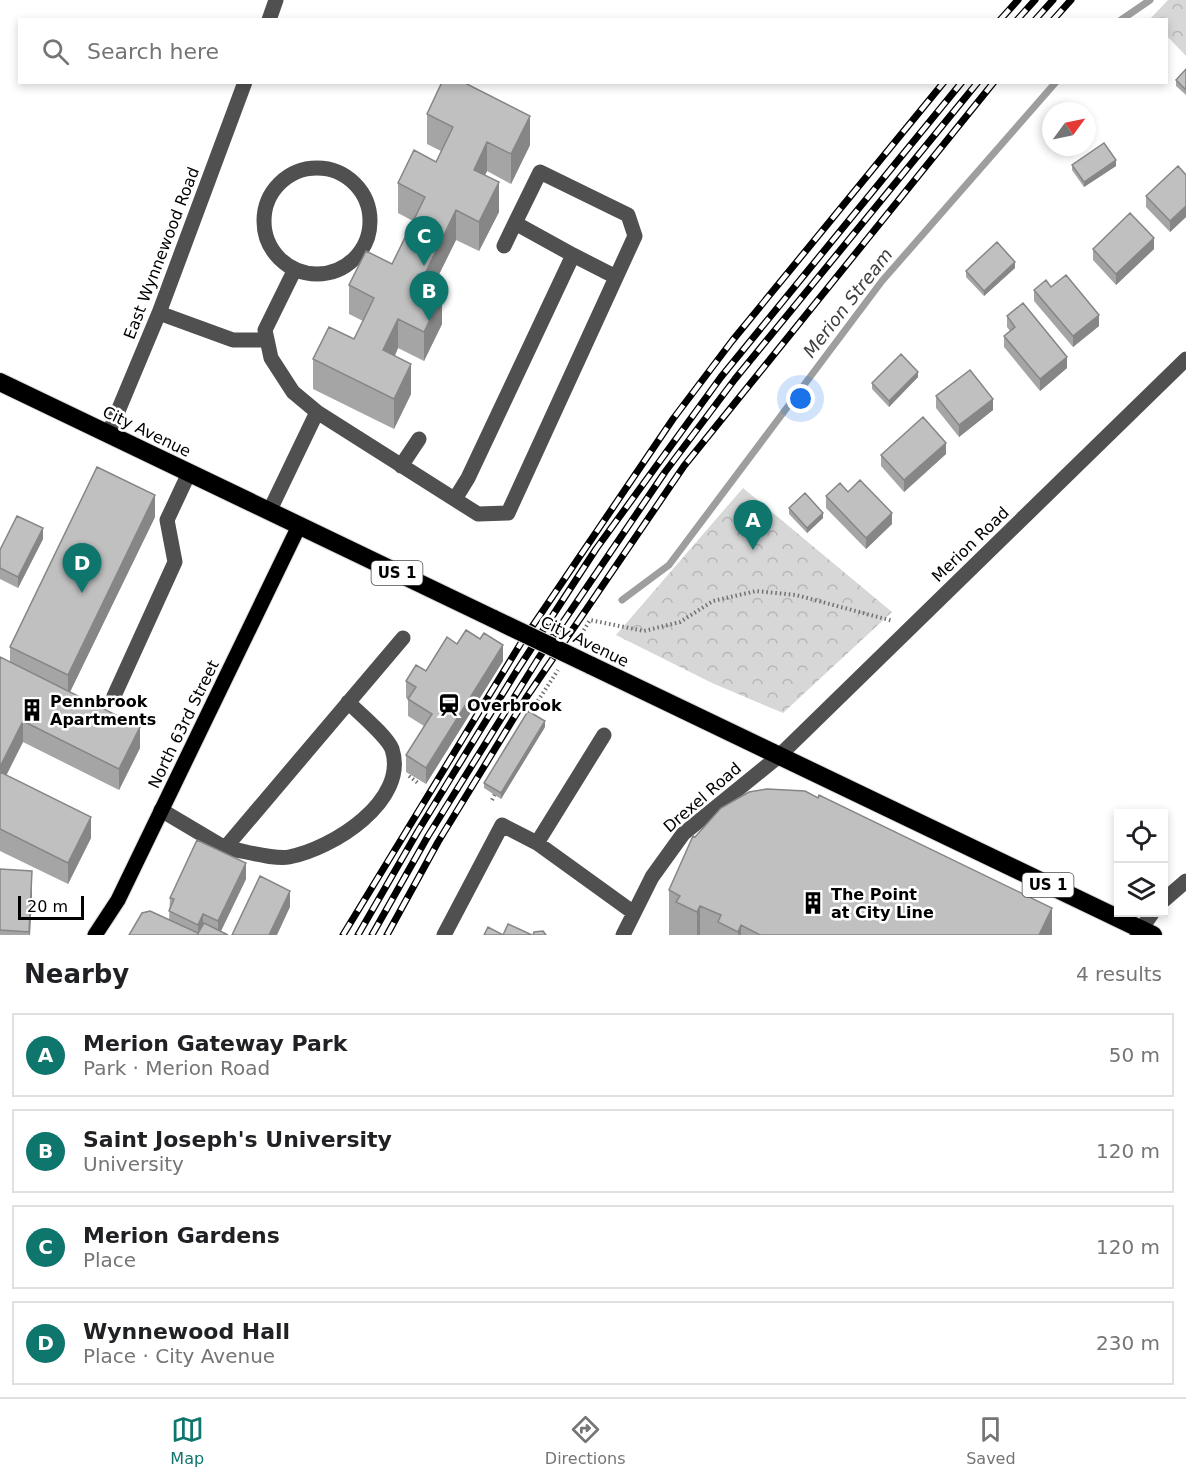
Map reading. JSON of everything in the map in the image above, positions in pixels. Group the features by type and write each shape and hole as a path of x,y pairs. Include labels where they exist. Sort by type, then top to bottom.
{"highway":[{"name":"City Avenue","path":"0,382 1143,933"}],"main road":[{"name":"North 63rd Street","path":"94,935 118,900 299,526"}],"street":[{"path":"270,18 276,0"},
{"name":"East Wynnewood Road","path":"108,435 159,313 244,84"},
{"path":"320,167 337,171 353,181 367,201 371,220 369,234 362,251 339,270 321,275 295,269 286,265 269,246 263,228 264,209 271,191 284,178 301,169 320,167"},
{"path":"295,269 265,330 271,358 293,392 316,412 478,514 508,513 635,236 628,215 540,172 504,246"},
{"path":"515,224 616,277"},
{"path":"455,500 468,478 573,255"},
{"path":"159,313 233,340 266,340"},
{"name":"Merion Road","path":"779,756 1186,359"},
{"path":"269,512 316,412"},
{"path":"401,466 419,439"},
{"path":"114,696 175,562 167,520 189,473"},
{"path":"225,848 403,638"},
{"path":"161,810 225,848 287,858 329,842 366,819 388,790 396,765 391,746 348,702"},
{"path":"537,843 604,735"},
{"name":"Drexel Road","path":"622,935 666,855 683,834 779,756"},
{"path":"444,935 502,825 537,843 634,913"},
{"path":"1168,897 1186,881"},
{"path":"1143,933 1151,917"}],"path":[{"path":"578,639 590,620 644,631 680,622 713,601 756,591 796,595 876,615 910,627"},
{"path":"522,725 559,668"},
{"path":"492,800 498,790"}],"green space":[{"path":"1168,0 1186,0 1186,56 1168,37 1168,18 1151,18"},
{"path":"743,488 892,612 783,713 712,683 616,635"}],"building":[{"path":"1186,69 1186,90 1176,80"},
{"path":"441,84 467,84 530,116 511,154 487,142 474,170 499,182 479,222 456,210 420,284 442,295 424,332 398,319 383,350 411,364 394,399 313,359 329,327 354,339 374,298 349,285 366,251 392,264 425,197 398,183 414,150 436,162 453,127 427,114"},
{"path":"1104,143 1116,160 1084,182 1072,165 1085,156 1096,156 1096,148"},
{"path":"1178,166 1186,175 1186,206 1170,221 1146,196"},
{"path":"1130,213 1154,238 1116,274 1093,249"},
{"path":"997,242 1015,262 984,291 966,271"},
{"path":"1066,275 1099,315 1073,336 1034,290 1046,280 1051,287"},
{"path":"1023,303 1067,357 1040,379 1004,336 1015,327 1007,316"},
{"path":"901,354 918,372 889,401 872,383"},
{"path":"970,370 993,399 959,425 936,396"},
{"path":"923,417 946,443 904,480 881,455"},
{"path":"97,467 155,495 68,675 10,647"},
{"path":"860,480 892,513 866,538 826,496 840,483 848,492"},
{"path":"805,493 823,513 807,528 789,508"},
{"path":"17,516 43,528 18,577 0,568 0,550"},
{"name":"Overbrook","path":"466,630 480,639 484,633 503,645 426,768 406,755 432,714 408,699 416,687 406,681 416,665 426,671 447,637 457,644"},
{"name":"Pennbrook Apartments","path":"0,657 140,727 119,769 23,721 0,767"},
{"path":"528,711 545,721 501,793 484,783"},
{"path":"0,772 91,817 68,863 0,829"},
{"path":"767,789 805,791 818,798 819,795 1052,908 1039,935 760,935 741,925 738,932 718,922 721,915 700,906 697,912 676,902 680,896 669,890 693,836 695,837 721,808 749,792"},
{"path":"197,840 246,863 218,921 203,914 198,925 169,911 174,899 170,898"},
{"path":"0,869 32,871 29,932 0,930"},
{"path":"260,876 290,891 269,935 232,935"},
{"path":"150,911 198,934 129,935 142,913"},
{"path":"204,923 228,935 197,935"},
{"path":"508,924 532,935 503,935"},
{"path":"488,927 503,935 484,935"},
{"path":"543,931 546,935 533,935 534,932"}],"waterway":[{"name":"Merion Stream","path":"1124,18 1150,0"},
{"name":"Merion Stream","path":"622,600 669,565 882,281 1054,84"}],"railway":[{"path":"1002,18 1018,0"},
{"path":"1019,18 1035,0"},
{"path":"1037,18 1053,0"},
{"path":"1055,18 1071,0"},
{"path":"343,935 521,643 673,419 732,341 942,84"},
{"path":"358,935 418,831 516,672 596,549 721,377 960,84"},
{"path":"372,935 428,836 538,659 665,472 735,379 976,84"},
{"path":"387,935 438,842 526,698 684,466 992,84"}],"place":[{"name":"Merion Gardens","path":"424,266"},
{"name":"Saint Joseph's University","path":"429,321"},
{"name":"Merion Gateway Park","path":"753,550"},
{"name":"Wynnewood Hall","path":"82,593"},
{"name":"Overbrook","path":"449,705"},
{"name":"Pennbrook Apartments","path":"32,710"},
{"name":"The Point at City Line","path":"813,903"}]}
